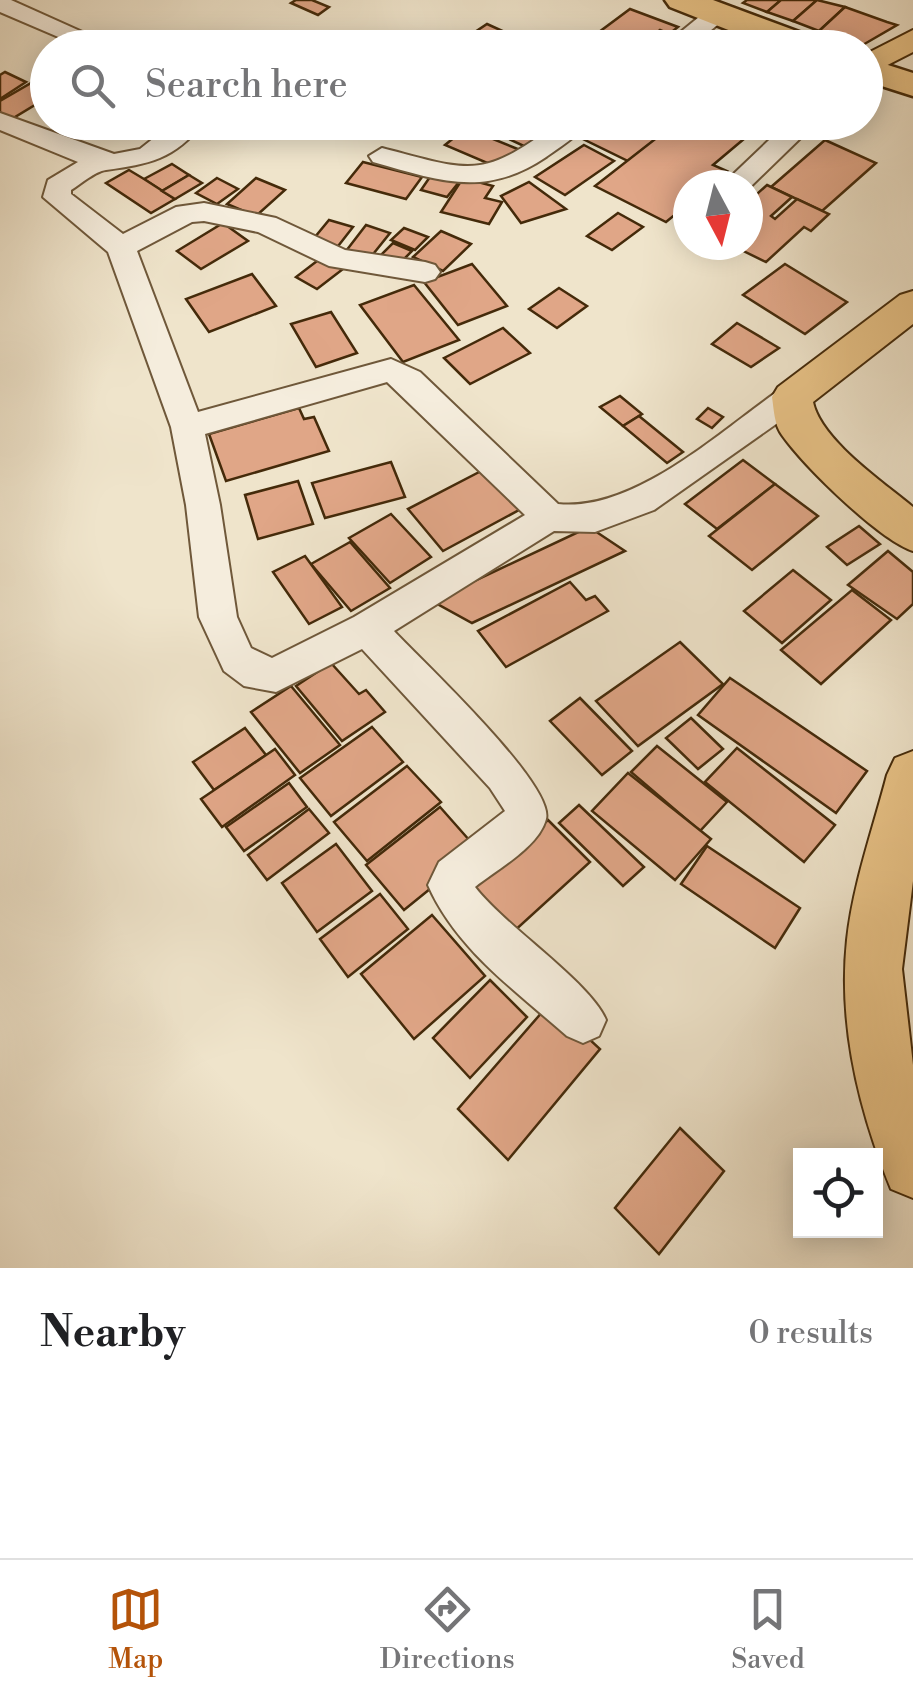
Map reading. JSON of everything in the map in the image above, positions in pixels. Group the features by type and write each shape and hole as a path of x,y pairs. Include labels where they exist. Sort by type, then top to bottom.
{"highway":[{"path":"682,0 762,30"},
{"path":"883,74 913,85"}],"main road":[{"path":"883,58 913,39"},
{"path":"913,304 792,398 797,425 844,474 913,534"},
{"path":"913,776 875,940 875,1002 886,1068 913,1167"}],"street":[{"path":"0,4 63,30"},
{"path":"696,30 718,13"},
{"path":"0,121 30,133"},
{"path":"47,140 99,161 129,164 167,140"},
{"path":"382,156 467,178 491,176 528,160 553,140"},
{"path":"752,170 785,140"},
{"path":"99,161 58,186 57,198 121,246 187,427 203,505 218,617 237,659 258,674 276,675 367,628 549,517 596,518 640,502 792,398"},
{"path":"121,246 186,213 204,212 266,224 339,260 425,272"},
{"path":"187,427 392,370 409,380 549,517"},
{"path":"367,628 504,775 526,807 524,821 454,876 451,892 476,922 583,1020"}],"building":[{"path":"312,0 329,7 318,15 291,3"},
{"path":"781,0 767,12 743,3"},
{"path":"781,0 817,0 793,21 767,12"},
{"path":"817,0 845,7 820,30 793,21"},
{"path":"845,7 897,25 883,33 883,30 820,30"},
{"path":"630,9 678,27 674,30 602,30"},
{"path":"487,24 500,30 478,30"},
{"path":"5,72 26,82 0,99 0,75"},
{"path":"30,84 30,108 10,120 0,115 0,101"},
{"path":"451,140 495,140 520,150 499,168 445,145"},
{"path":"511,140 535,140 526,147"},
{"path":"585,140 655,140 628,161"},
{"path":"654,140 743,140 713,165 725,170 673,170 673,216 666,222 595,186"},
{"path":"825,140 876,163 822,211 771,187"},
{"path":"584,145 614,161 565,195 535,177"},
{"path":"363,162 422,177 406,199 346,183"},
{"path":"172,164 189,175 162,191 144,179"},
{"path":"129,170 175,199 151,213 106,183"},
{"path":"432,174 459,182 447,197 421,190"},
{"path":"189,175 202,183 175,199 162,191"},
{"path":"217,178 238,189 217,204 196,193"},
{"path":"256,178 285,190 256,216 227,204"},
{"path":"463,178 493,186 485,198 502,202 489,224 441,212"},
{"path":"529,182 566,209 521,223 501,196"},
{"path":"767,185 792,197 771,216 775,219 797,199 829,214 811,231 804,227 766,262 762,260 763,189"},
{"path":"618,213 643,227 612,250 587,236"},
{"path":"329,220 353,227 335,250 310,243"},
{"path":"223,223 248,241 201,269 177,251"},
{"path":"366,225 390,233 370,258 346,251"},
{"path":"404,228 428,237 415,250 391,240"},
{"path":"441,231 471,244 443,271 413,257"},
{"path":"393,243 412,251 399,264 380,256"},
{"path":"321,258 343,269 317,289 296,277"},
{"path":"472,264 507,306 458,325 424,282"},
{"path":"785,264 847,302 805,334 743,295"},
{"path":"252,274 276,306 209,332 186,299"},
{"path":"414,285 459,340 403,362 360,305"},
{"path":"559,288 587,306 557,328 529,309"},
{"path":"331,312 357,353 316,367 291,324"},
{"path":"737,323 779,348 751,367 712,344"},
{"path":"503,328 530,353 470,384 444,358"},
{"path":"620,396 642,414 623,426 600,407"},
{"path":"299,408 304,419 314,417 329,451 226,481 209,434"},
{"path":"708,408 723,417 712,428 697,419"},
{"path":"639,416 683,452 667,463 623,426"},
{"path":"743,460 775,484 717,529 685,504"},
{"path":"391,462 405,497 325,518 312,483"},
{"path":"485,469 521,509 443,551 408,509"},
{"path":"298,481 313,524 258,539 245,495"},
{"path":"775,484 818,516 752,570 709,536"},
{"path":"391,514 431,557 390,583 349,538"},
{"path":"859,526 880,544 847,565 827,547"},
{"path":"589,527 625,551 472,623 432,601"},
{"path":"350,542 390,588 351,611 311,564"},
{"path":"888,551 913,572 913,604 897,619 848,585"},
{"path":"305,556 342,607 309,624 273,572"},
{"path":"793,570 831,600 782,643 744,611"},
{"path":"570,582 586,600 595,596 608,611 506,667 478,631"},
{"path":"852,590 891,620 821,684 781,650"},
{"path":"680,642 723,684 638,746 596,701"},
{"path":"331,663 359,694 366,690 385,712 342,741 296,686"},
{"path":"730,678 867,771 836,813 698,715"},
{"path":"291,686 340,745 300,773 251,712"},
{"path":"580,698 632,751 602,775 550,721"},
{"path":"691,718 723,749 698,769 666,738"},
{"path":"372,727 403,762 331,816 300,778"},
{"path":"245,728 266,755 214,790 193,762"},
{"path":"657,746 727,802 700,831 631,772"},
{"path":"737,748 835,825 804,862 705,782"},
{"path":"275,749 295,775 222,827 201,799"},
{"path":"407,766 441,802 367,861 334,822"},
{"path":"628,773 711,839 675,880 592,811"},
{"path":"289,783 307,807 244,851 226,827"},
{"path":"579,805 644,867 623,886 559,823"},
{"path":"440,807 478,850 404,910 366,865"},
{"path":"309,809 329,833 267,880 248,855"},
{"path":"548,820 590,862 511,934 470,890"},
{"path":"336,844 372,891 317,932 282,883"},
{"path":"707,846 800,908 775,948 681,884"},
{"path":"380,894 408,929 348,977 320,939"},
{"path":"432,915 485,976 414,1039 361,974"},
{"path":"490,980 527,1017 470,1078 433,1038"},
{"path":"550,1003 600,1049 508,1160 458,1109"},
{"path":"680,1128 724,1171 659,1254 615,1208"}]}
